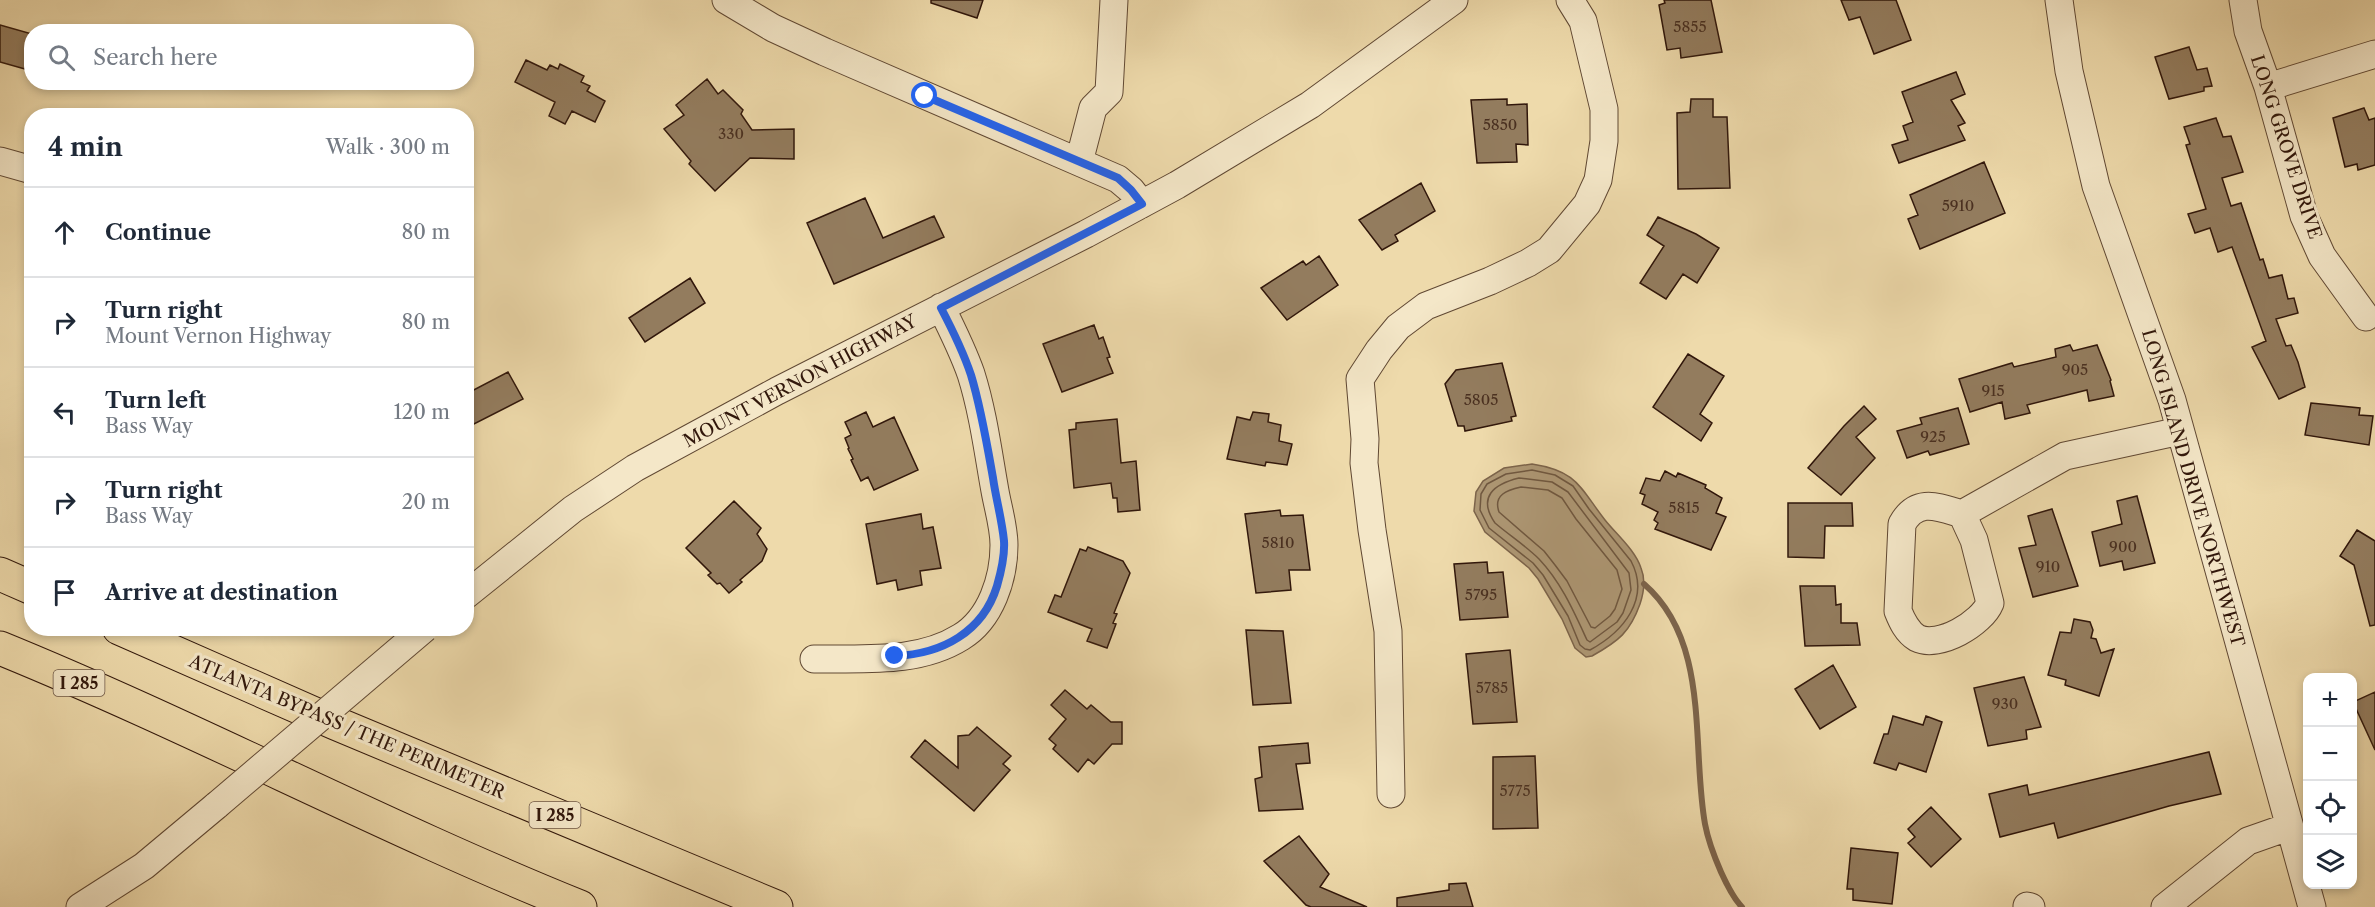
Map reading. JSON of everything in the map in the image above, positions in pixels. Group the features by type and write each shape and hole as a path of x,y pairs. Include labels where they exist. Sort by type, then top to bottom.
{"highway":[{"path":"0,574 24,584"},
{"name":"ATLANTA BYPASS / THE PERIMETER","path":"137,636 335,723 776,907"},
{"name":"I 285","path":"0,648 511,879 580,907"},
{"path":"0,668 158,718"}],"street":[{"path":"726,0 773,27 825,52 1118,178 1142,204"},
{"path":"1079,162 1093,108 1109,92 1114,0"},
{"name":"MOUNT VERNON HIGHWAY","path":"474,589 573,509 636,468 777,391 1142,204 1310,105 1454,0"},
{"path":"1391,794 1388,631 1364,463 1365,439 1360,379 1378,350 1398,327 1426,306 1528,263 1549,250 1587,204 1598,180 1604,141 1604,109 1582,21 1570,0"},
{"name":"LONG ISLAND DRIVE NORTHWEST","path":"2059,0 2069,71 2096,186 2152,338 2180,431 2312,907"},
{"name":"LONG GROVE DRIVE","path":"2243,0 2248,31 2268,87 2304,216 2322,256 2366,317"},
{"path":"2268,87 2375,54"},
{"path":"0,161 24,168"},
{"path":"814,659 910,656 928,652 964,636 988,609 994,594 1000,575 1004,542 990,459 971,376 961,348 941,308"},
{"path":"1962,514 1974,540 1990,603 1979,620 1966,628 1940,639 1918,638 1903,623 1898,611 1902,524 1907,515 1918,508 1930,505 1962,514 2065,456 2180,431"},
{"path":"80,907 144,866 416,636"},
{"path":"2165,907 2248,841 2288,827"}],"water":[{"path":"1532,464 1569,476 1630,549 1643,572 1643,595 1628,629 1592,656 1586,657 1575,648 1562,619 1538,579 1529,568 1485,532 1474,511 1476,492 1483,481 1504,468"}],"building":[{"path":"931,0 983,0 977,18 931,3"},
{"path":"1664,0 1711,0 1722,52 1681,58 1680,48 1667,50 1659,5 1665,3"},
{"path":"1841,0 1896,0 1911,40 1874,54 1860,17 1849,20"},
{"path":"0,25 24,32 24,69 0,62"},
{"path":"2189,47 2197,70 2207,68 2212,86 2204,87 2204,91 2169,99 2155,57"},
{"path":"526,60 547,70 550,65 558,69 560,64 584,76 581,82 590,86 587,91 605,101 595,122 572,111 565,124 549,116 555,102 515,82"},
{"path":"1956,72 1965,94 1951,100 1965,123 1958,126 1965,140 1899,163 1892,145 1908,140 1903,126 1913,122 1902,92"},
{"path":"707,79 718,94 723,90 743,110 741,114 752,130 794,129 794,159 750,158 715,191 689,164 691,161 664,129 684,115 676,105"},
{"path":"1507,99 1507,105 1527,104 1528,145 1516,144 1517,162 1477,163 1471,100"},
{"path":"1691,99 1713,99 1713,117 1727,117 1730,188 1678,189 1677,113 1690,112"},
{"path":"2364,108 2369,120 2375,118 2375,165 2358,170 2357,164 2345,167 2333,118"},
{"path":"2216,118 2223,137 2231,136 2243,172 2222,178 2231,206 2241,203 2260,260 2263,259 2269,278 2282,275 2288,299 2294,298 2298,313 2276,319 2286,346 2291,345 2305,387 2279,399 2252,347 2266,341 2232,247 2218,252 2210,228 2195,233 2188,214 2206,209 2186,145 2190,144 2184,127"},
{"path":"1984,162 2005,213 1920,249 1908,219 1918,215 1910,195"},
{"path":"1421,183 1435,211 1395,235 1398,241 1382,250 1359,220"},
{"path":"865,198 883,238 934,216 944,237 834,284 807,223"},
{"path":"1658,217 1696,234 1719,248 1697,283 1683,274 1666,299 1640,283 1664,246 1647,235"},
{"path":"1319,256 1338,285 1287,320 1261,288 1303,261 1306,265"},
{"path":"690,278 705,303 645,342 629,318"},
{"path":"1094,325 1099,339 1103,337 1113,373 1062,392 1043,344"},
{"path":"2070,345 2073,351 2097,345 2111,380 2114,396 2089,401 2087,390 2027,405 2030,413 2005,419 2002,402 1970,412 1959,379 2012,363 2014,367 2056,357 2055,349"},
{"path":"1688,354 1724,376 1700,414 1712,423 1701,441 1653,407"},
{"path":"1502,363 1516,416 1511,417 1512,421 1465,431 1464,426 1458,426 1445,384 1456,370"},
{"path":"508,372 523,399 474,424 474,390"},
{"path":"2311,403 2360,408 2359,415 2373,416 2369,445 2305,435"},
{"path":"1864,406 1876,419 1856,437 1875,458 1841,495 1808,468"},
{"path":"1958,408 1969,444 1930,455 1928,451 1907,458 1897,431 1922,424 1920,418"},
{"path":"866,412 873,427 894,417 918,470 874,490 868,477 861,481 851,460 853,459 845,438 851,435 845,422"},
{"path":"1253,412 1269,414 1268,422 1281,425 1279,441 1292,444 1287,465 1266,462 1265,466 1227,459 1237,417 1250,420"},
{"path":"1117,419 1121,463 1136,461 1140,510 1118,512 1117,498 1113,498 1111,483 1074,488 1069,430 1076,429 1076,423"},
{"path":"1665,471 1676,477 1678,473 1706,485 1705,488 1722,498 1716,513 1726,517 1711,550 1655,529 1658,523 1654,520 1658,512 1642,504 1645,495 1640,493 1646,478 1660,481"},
{"path":"2137,496 2155,563 2124,570 2122,561 2100,566 2092,532 2122,524 2117,501"},
{"path":"734,501 761,528 757,534 767,549 762,561 729,593 708,575 711,573 686,548"},
{"path":"1788,503 1852,503 1853,526 1825,526 1824,558 1788,557"},
{"path":"2052,509 2078,586 2033,597 2019,548 2036,545 2028,516"},
{"path":"1280,510 1281,516 1303,515 1310,570 1289,570 1291,590 1256,593 1245,514"},
{"path":"921,514 923,529 933,527 941,568 920,571 922,585 898,590 896,580 877,584 866,524"},
{"path":"2357,530 2375,541 2375,625 2370,626 2354,565 2340,556"},
{"path":"1088,547 1123,561 1130,573 1114,613 1117,614 1113,623 1116,624 1107,648 1087,641 1092,629 1048,612 1055,595 1061,597 1080,549 1086,551"},
{"path":"1487,562 1488,573 1503,572 1508,617 1460,620 1454,564"},
{"path":"1800,586 1835,586 1836,605 1841,604 1841,623 1857,623 1860,645 1805,646"},
{"path":"2074,619 2090,622 2093,630 2091,638 2096,639 2101,653 2114,649 2099,696 2065,685 2066,680 2048,675 2060,632 2071,633"},
{"path":"1246,630 1283,631 1291,703 1253,705"},
{"path":"1510,650 1517,722 1473,724 1466,654"},
{"path":"1833,665 1856,707 1820,729 1795,689"},
{"path":"2024,677 2041,727 2026,730 2027,739 1988,746 1974,688"},
{"path":"1065,690 1087,709 1091,705 1111,722 1122,722 1122,744 1112,744 1094,764 1088,759 1078,772 1053,749 1056,745 1049,739 1066,719 1051,705"},
{"path":"2375,692 2375,750 2357,711 2357,700"},
{"path":"1893,716 1923,725 1926,716 1942,722 1926,772 1899,763 1896,770 1874,763 1884,734 1888,734"},
{"path":"977,727 1011,756 1003,764 1010,770 974,811 911,757 925,740 958,768 958,736 969,735"},
{"path":"1308,743 1310,763 1296,764 1303,809 1259,811 1255,779 1262,777 1259,747"},
{"path":"2209,752 2221,794 2169,806 2058,838 2054,823 2000,837 1989,794 2027,785 2029,795"},
{"path":"1535,756 1538,828 1493,829 1493,757"},
{"path":"1931,807 1961,839 1931,867 1908,843 1915,837 1908,829"},
{"path":"1299,836 1329,874 1320,887 1367,907 1311,907 1306,905 1264,861"},
{"path":"1851,848 1898,853 1892,904 1853,900 1853,889 1847,889"},
{"path":"1466,883 1473,907 1397,907 1397,898 1449,890 1449,884"}],"waterway":[{"path":"1644,584 1665,608 1680,635 1689,665 1694,696 1706,830 1723,876 1742,907"}],"route":[{"path":"895,656 910,656 928,652 964,636 988,609 1003,559 1004,542 990,459 971,376 961,348 941,308 1142,204 1118,178 925,96"}]}
